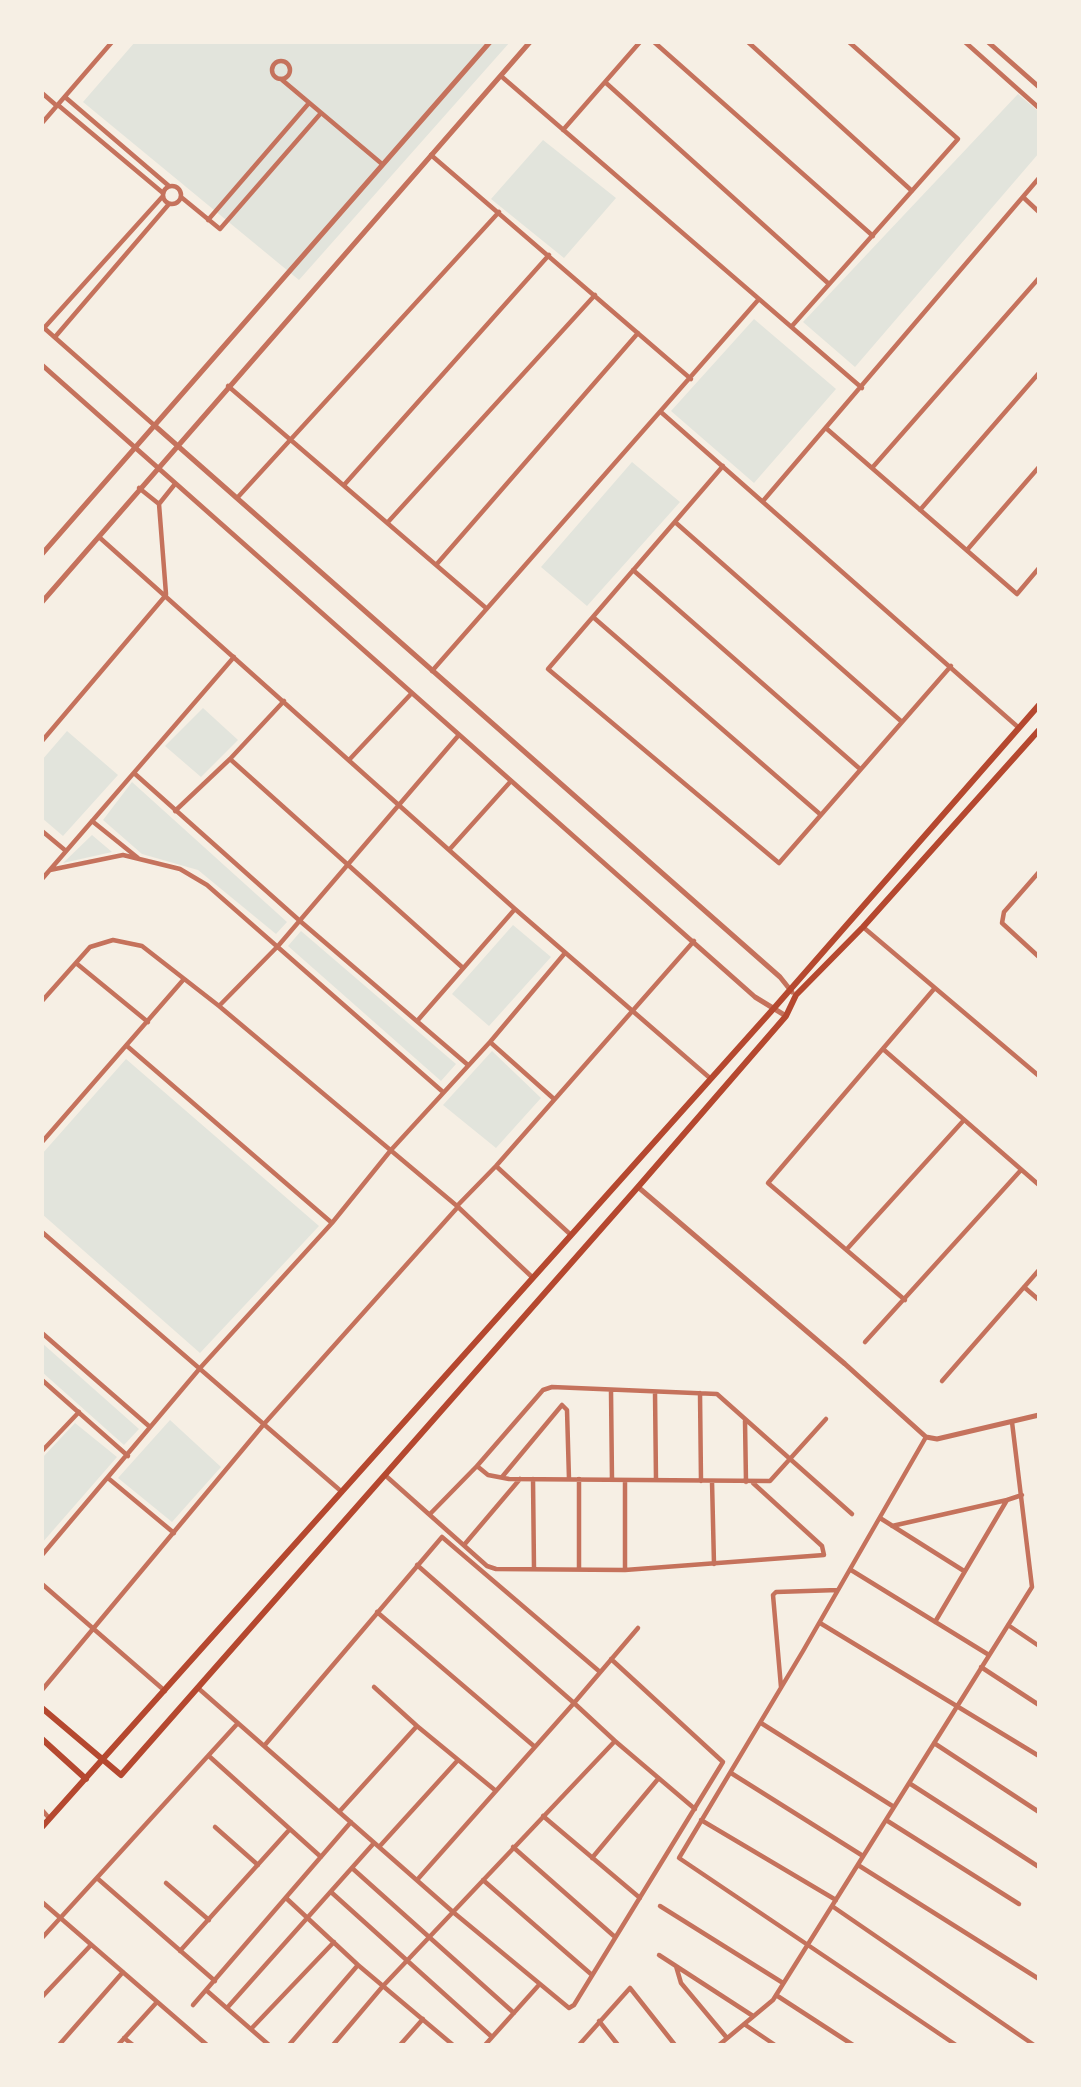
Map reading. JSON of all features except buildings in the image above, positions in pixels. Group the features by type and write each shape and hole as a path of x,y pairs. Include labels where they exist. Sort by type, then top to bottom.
{"main road":[{"path":"42,1827 775,1007 1039,705"},
{"path":"42,1708 121,1775 386,1476 786,1016 796,995 863,927 1039,730"},
{"path":"42,1739 86,1779"}],"street":[{"path":"42,123 112,42"},
{"path":"42,554 490,42"},
{"path":"42,601 530,42"},
{"path":"563,130 640,42"},
{"path":"654,42 873,236"},
{"path":"748,42 912,191"},
{"path":"792,326 958,139 849,42"},
{"path":"965,42 1039,108"},
{"path":"988,42 1039,87"},
{"path":"281,79 286,78 290,69 289,64 279,61 272,70 281,79 382,164"},
{"path":"501,76 862,388"},
{"path":"605,82 829,284"},
{"path":"42,93 163,195 169,204"},
{"path":"65,97 169,186 178,188 181,197 220,229 321,113"},
{"path":"208,220 309,103"},
{"path":"431,155 691,379"},
{"path":"763,501 1039,178"},
{"path":"169,186 43,327 780,977 796,995"},
{"path":"55,337 169,204 181,197"},
{"path":"1024,198 1039,212"},
{"path":"237,498 499,212"},
{"path":"344,485 549,255"},
{"path":"872,468 1039,278"},
{"path":"388,522 595,295"},
{"path":"432,671 662,413 759,299"},
{"path":"436,565 638,333"},
{"path":"42,365 410,695 755,997 786,1016"},
{"path":"920,510 1039,373"},
{"path":"228,386 486,608"},
{"path":"662,413 1019,728"},
{"path":"827,429 1017,594 1039,568"},
{"path":"723,466 548,669 779,863 951,666"},
{"path":"967,550 1039,467"},
{"path":"42,741 166,595 159,504 175,484"},
{"path":"139,488 159,504"},
{"path":"675,522 902,722"},
{"path":"99,537 515,909 710,1079"},
{"path":"633,570 860,769"},
{"path":"593,617 821,815"},
{"path":"42,879 234,657"},
{"path":"349,760 410,695"},
{"path":"175,811 230,759 284,701"},
{"path":"219,1006 278,946 458,736"},
{"path":"230,759 346,866 463,968"},
{"path":"134,773 300,921 468,1065"},
{"path":"449,850 511,781"},
{"path":"92,821 138,858"},
{"path":"42,831 65,851"},
{"path":"50,870 123,855 180,869 207,885 443,1092"},
{"path":"1039,872 1004,912 1002,923 1039,957"},
{"path":"418,1020 515,909"},
{"path":"863,927 1039,1076"},
{"path":"42,1001 90,947 113,940 142,946 219,1006 391,1150 532,1277"},
{"path":"42,1690 264,1424 694,941"},
{"path":"42,1555 201,1367 332,1223 391,1150 490,1042 565,953"},
{"path":"76,963 148,1022"},
{"path":"42,1142 184,979"},
{"path":"905,1300 768,1183 934,989"},
{"path":"490,1042 554,1099"},
{"path":"127,1046 332,1223"},
{"path":"883,1049 1039,1185"},
{"path":"847,1249 964,1120"},
{"path":"496,1166 571,1235"},
{"path":"865,1342 1021,1170"},
{"path":"638,1187 926,1437 937,1439 1039,1415"},
{"path":"42,1232 201,1367 342,1492"},
{"path":"942,1381 1039,1270"},
{"path":"1024,1287 1039,1300"},
{"path":"42,1333 150,1427"},
{"path":"42,1380 128,1456"},
{"path":"429,1514 477,1466 543,1390 552,1387 700,1393 723,1397 790,1462 852,1514"},
{"path":"611,1391 612,1480"},
{"path":"655,1392 656,1480"},
{"path":"700,1393 701,1481"},
{"path":"501,1478 562,1405 567,1410 569,1479"},
{"path":"42,1451 79,1412"},
{"path":"477,1466 488,1475 501,1478 753,1483 775,1479 826,1419"},
{"path":"745,1420 746,1482"},
{"path":"719,2045 776,1995 1032,1587 1012,1422"},
{"path":"926,1437 761,1723 679,1854 680,1861 956,2045"},
{"path":"386,1476 491,1568 625,1570 824,1555 822,1546 753,1483"},
{"path":"108,1478 174,1533"},
{"path":"464,1545 521,1479"},
{"path":"533,1479 534,1569"},
{"path":"579,1479 579,1570"},
{"path":"625,1480 625,1570"},
{"path":"712,1481 714,1564"},
{"path":"892,1526 1022,1495"},
{"path":"935,1622 1007,1500"},
{"path":"880,1518 964,1571"},
{"path":"264,1746 442,1536 600,1672"},
{"path":"417,1565 695,1809"},
{"path":"851,1570 989,1655"},
{"path":"42,1584 165,1691"},
{"path":"781,1688 773,1595 776,1592 839,1590"},
{"path":"377,1612 535,1747"},
{"path":"820,1623 1039,1756"},
{"path":"1008,1625 1039,1646"},
{"path":"417,1880 638,1628"},
{"path":"198,1688 453,1912 539,1986 569,2008 722,1767 722,1759 611,1659"},
{"path":"981,1667 1039,1705"},
{"path":"374,1687 496,1791"},
{"path":"42,1938 238,1723"},
{"path":"761,1723 894,1807"},
{"path":"338,1812 417,1726"},
{"path":"332,2045 383,1986 615,1741"},
{"path":"934,1743 1039,1812"},
{"path":"209,1757 321,1857"},
{"path":"379,1847 458,1759"},
{"path":"731,1773 863,1856"},
{"path":"592,1858 658,1779"},
{"path":"909,1783 1039,1867"},
{"path":"42,1811 49,1818"},
{"path":"543,1816 640,1898"},
{"path":"702,1820 836,1900"},
{"path":"886,1820 1019,1904"},
{"path":"193,2005 351,1822"},
{"path":"215,1828 258,1865"},
{"path":"180,1951 290,1829"},
{"path":"227,2008 374,1843"},
{"path":"513,1847 615,1937"},
{"path":"858,1865 1039,1979"},
{"path":"352,1868 514,2013"},
{"path":"97,1878 215,1981"},
{"path":"483,1880 592,1975"},
{"path":"166,1883 209,1920"},
{"path":"331,1892 492,2037"},
{"path":"286,1898 358,1965 453,2045"},
{"path":"42,1902 206,2045"},
{"path":"660,1906 783,1983"},
{"path":"832,1906 1034,2045"},
{"path":"251,2029 334,1942"},
{"path":"42,1997 91,1945"},
{"path":"659,1955 753,2016"},
{"path":"289,2045 358,1965"},
{"path":"676,1966 681,1983 727,2038"},
{"path":"59,2045 123,1972"},
{"path":"485,2045 539,1986"},
{"path":"579,2045 630,1988 675,2045"},
{"path":"206,1990 269,2045"},
{"path":"776,1995 853,2045"},
{"path":"118,2045 157,2001"},
{"path":"400,2045 423,2019"},
{"path":"599,2021 618,2045"},
{"path":"744,2024 775,2045"},
{"path":"124,2038 133,2045"}],"shaded area":[{"path":"135,42 510,42 299,280 83,102"},
{"path":"1018,94 1039,112 1039,153 855,367 803,322"},
{"path":"543,140 616,198 564,258 491,199"},
{"path":"754,319 836,389 754,483 671,411"},
{"path":"632,462 680,502 587,606 541,567"},
{"path":"203,708 238,740 201,777 165,746"},
{"path":"67,731 118,775 63,836 42,818 42,760"},
{"path":"132,782 287,922 276,934 198,870 142,854 103,820"},
{"path":"92,835 112,852 63,863"},
{"path":"513,925 551,957 489,1026 452,994"},
{"path":"301,931 456,1064 441,1081 288,946"},
{"path":"492,1051 541,1098 496,1148 443,1105"},
{"path":"126,1059 319,1226 200,1353 42,1214 42,1154"},
{"path":"42,1343 139,1429 124,1445 42,1372"},
{"path":"170,1420 221,1467 172,1522 118,1478"},
{"path":"75,1423 117,1457 42,1543 42,1458"}]}
